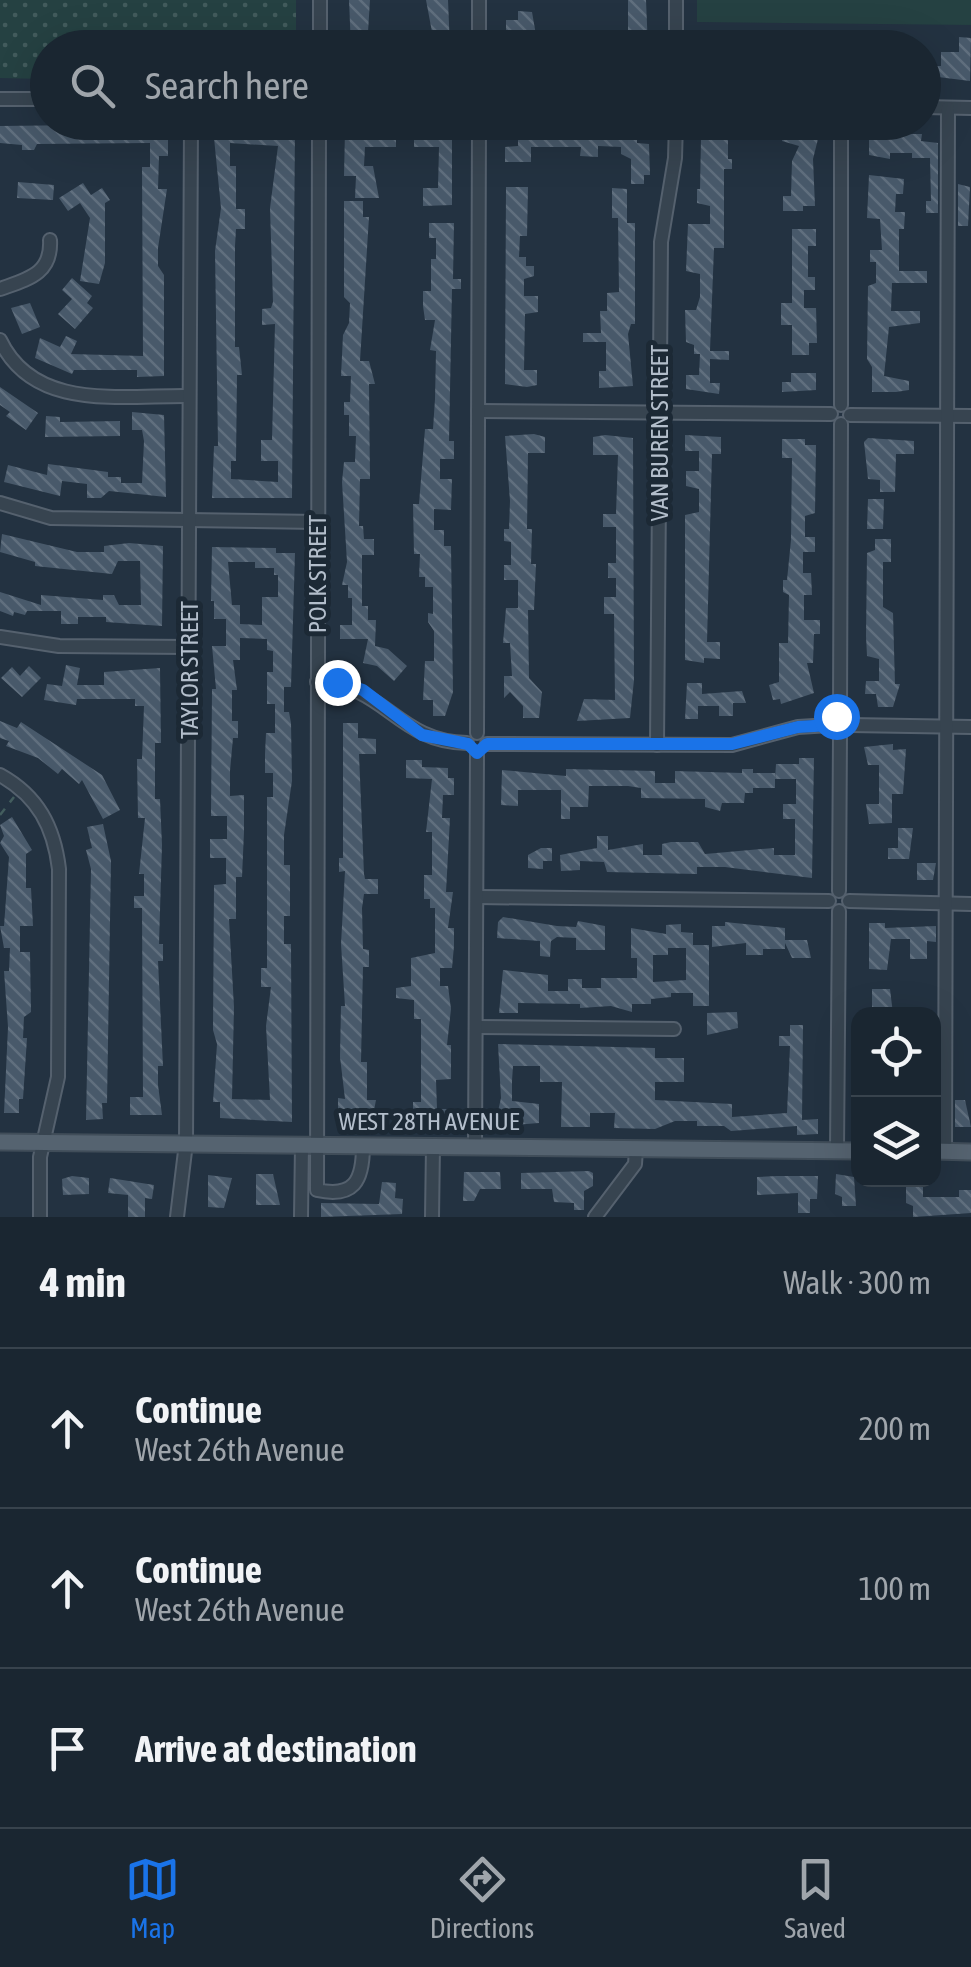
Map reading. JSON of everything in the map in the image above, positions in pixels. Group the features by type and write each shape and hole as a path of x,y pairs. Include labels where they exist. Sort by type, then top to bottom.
{"main road":[{"name":"WEST 28TH AVENUE","path":"0,1142 851,1150"},
{"path":"941,1151 971,1152"}],"street":[{"path":"320,0 320,30"},
{"path":"479,0 479,30"},
{"path":"676,0 676,30"},
{"path":"0,99 30,100"},
{"path":"941,108 971,108"},
{"path":"941,1097 948,726 948,108"},
{"name":"TAYLOR STREET","path":"177,1217 186,1144 191,140"},
{"name":"POLK STREET","path":"308,1146 317,682 319,140"},
{"path":"476,1146 479,140"},
{"name":"VAN BUREN STREET","path":"658,745 660,242 676,140"},
{"path":"837,1150 842,140"},
{"path":"0,289 43,271 51,258 50,240"},
{"path":"0,340 18,368 52,390 189,396"},
{"path":"478,411 971,416"},
{"path":"0,503 52,518 317,522"},
{"path":"0,637 59,646 188,648"},
{"path":"317,682 363,690 422,735 477,743 732,744 798,727 971,726"},
{"path":"0,775 21,788 48,822 60,869 58,1078 44,1143 40,1217"},
{"path":"477,897 971,904"},
{"path":"476,1027 674,1029"},
{"path":"308,1146 316,1190 343,1193 359,1179 363,1146"},
{"path":"302,1217 308,1146"},
{"path":"432,1217 433,1146"},
{"path":"594,1217 634,1164 636,1148"}],"path":[{"path":"0,815 21,788"}],"green space":[{"path":"0,0 296,0 296,30 30,30 30,79 0,78"},
{"path":"697,0 971,0 971,25 697,22"}],"building":[{"path":"349,0 370,0 368,30 350,30"},
{"path":"426,0 448,0 449,30 432,30"},
{"path":"628,0 646,0 647,30 628,30"},
{"path":"518,11 532,12 535,30 506,30 506,20 518,20"},
{"path":"959,37 971,38 970,81 941,77 941,52 959,52"},
{"path":"0,126 30,126 30,140 168,140 168,156 159,156 158,189 167,189 158,248 158,266 164,275 164,376 137,377 137,370 74,370 72,374 35,358 40,338 60,347 66,336 77,341 71,354 143,356 142,167 150,167 150,143 37,144 34,150 22,150 22,145 0,143"},
{"path":"214,140 295,140 292,498 212,498 214,446 218,446 215,251 221,208","holes":["230,143 278,146 270,208 273,302 271,308 262,309 262,325 275,324 272,440 261,440 261,461 278,461 278,482 231,479 231,461 236,461 237,375 242,375 239,347 235,347 235,246 236,229 245,229 245,209 236,209 236,166 230,166"]},
{"path":"345,140 396,140 396,147 365,147 364,166 373,166 379,198 355,198 356,176 344,176"},
{"path":"414,140 452,140 452,205 423,206 423,188 438,188 439,147 414,147"},
{"path":"518,140 637,140 649,144 650,175 644,175 644,184 631,184 631,159 621,154 621,147 598,146 598,157 580,156 581,147 531,147 531,162 505,162 505,147 518,146"},
{"path":"701,140 728,140 732,169 724,169 724,248 714,248 710,351 729,351 729,360 710,359 710,383 720,383 719,394 686,389 686,375 699,375 700,354 694,354 694,345 686,342 685,310 696,310 700,297 700,274 686,271 688,224 710,224 710,206 697,203"},
{"path":"818,140 813,159 815,206 803,206 803,211 783,211 783,196 791,196 792,161 799,146 782,141"},
{"path":"869,140 938,143 938,213 926,213 926,201 931,201 930,158 912,158 912,153 890,153 890,159 869,155"},
{"path":"869,175 904,179 903,194 896,194 895,212 905,212 904,229 899,229 899,271 927,271 927,283 892,283 891,311 920,311 920,323 889,327 884,376 909,381 909,390 872,392 872,367 867,359 868,286 876,283 876,262 870,262 870,250 882,250 880,219 867,218"},
{"path":"18,182 54,185 53,200 17,198"},
{"path":"83,183 91,195 102,188 110,200 105,203 105,263 99,284 80,281 90,218 80,203 68,211 59,198"},
{"path":"958,184 970,187 968,226 958,226"},
{"path":"506,187 528,187 527,236 520,236 519,257 526,257 526,266 534,266 534,276 524,279 524,296 538,296 538,312 525,314 524,370 537,370 537,385 527,387 505,384"},
{"path":"612,188 627,189 627,223 635,223 635,324 631,324 628,334 633,386 599,388 599,371 606,371 606,342 583,342 583,333 601,333 600,311 607,311 607,293 619,292 618,218 612,218"},
{"path":"344,201 363,201 363,217 369,217 360,361 369,361 375,384 369,384 370,479 360,479 359,526 363,526 364,539 374,539 374,555 362,555 362,606 368,606 368,620 376,620 375,646 388,649 407,666 394,681 377,666 363,663 368,639 340,639 340,625 352,625 352,598 348,598 348,585 342,585 347,562 342,482 344,462 355,462 356,436 349,436 349,415 344,415 344,402 350,402 351,376 341,376 343,335 349,323 350,303 344,297"},
{"path":"429,223 454,223 453,279 461,279 461,289 452,289 449,441 454,441 454,459 440,459 440,479 452,479 451,510 434,509 434,530 444,530 444,546 451,546 453,692 445,716 433,716 433,700 423,700 425,661 434,661 434,631 428,622 428,613 433,614 433,587 425,587 425,577 419,577 420,554 414,554 413,504 419,504 425,429 433,429 435,399 436,351 430,350 435,320 425,320 423,306 423,291 431,291 431,259 436,259 436,238 429,238"},
{"path":"792,229 816,229 816,246 808,246 808,277 815,277 815,290 804,290 804,308 816,308 817,343 809,343 809,355 792,355 792,325 781,325 781,303 792,303"},
{"path":"72,278 92,296 87,303 93,308 75,329 58,314 72,299 62,290"},
{"path":"30,303 40,327 22,334 11,308"},
{"path":"791,373 816,373 816,390 782,392 782,382 791,382"},
{"path":"0,387 38,413 26,430 6,416 10,412 0,405"},
{"path":"132,412 164,415 166,497 109,491 101,498 87,498 87,484 62,481 60,496 4,482 8,465 47,475 48,464 108,472 108,477 121,477 121,483 142,483 144,441 142,430 132,430"},
{"path":"46,416 60,417 60,422 120,421 120,436 45,437"},
{"path":"685,435 721,437 721,454 712,454 707,642 720,642 720,659 704,658 704,663 685,660 685,515 699,512 699,489 686,486 686,471 699,471 699,451 685,451"},
{"path":"505,436 545,437 545,453 528,453 527,529 532,529 531,564 536,564 534,610 528,610 529,678 542,692 539,718 523,718 523,706 510,692 504,698 504,676 512,676 510,643 503,643 506,608 518,608 518,580 504,580 504,565 511,565 511,542 504,541 504,529 509,529 510,501"},
{"path":"593,437 633,438 634,680 630,718 577,721 584,699 615,700 614,614 604,614 604,597 616,597 616,578 608,578 608,563 616,563 616,527 603,527 603,514 616,514 618,455 593,455"},
{"path":"868,438 914,441 914,454 896,454 895,492 880,492 880,480 868,479 864,442"},
{"path":"782,439 805,439 805,445 816,445 815,513 805,516 805,537 815,537 815,552 803,552 803,573 811,573 812,595 804,595 804,620 820,620 820,634 814,634 813,663 807,663 814,693 781,704 780,699 773,700 769,685 779,682 779,643 788,643 789,595 783,592 783,580 787,580 791,540 792,458 782,458"},
{"path":"868,499 884,499 883,529 867,529"},
{"path":"2,534 77,552 104,552 104,546 129,543 163,546 162,626 106,622 106,617 78,617 78,624 61,624 61,611 27,611 25,615 14,612 13,616 0,611 0,592 41,605 41,595 103,600 103,595 114,595 119,605 141,605 140,561 118,561 112,574 35,566 35,562 0,552"},
{"path":"875,539 891,539 891,562 883,562 883,607 893,613 895,684 900,684 893,707 878,707 876,694 865,694 866,681 879,681 879,659 867,656 866,636 867,553 875,550"},
{"path":"212,547 276,548 276,553 295,553 291,687 284,687 284,712 289,712 291,723 292,781 284,835 284,865 290,865 290,916 284,916 284,944 291,944 292,1122 220,1118 220,1102 213,1102 217,1044 213,1030 214,885 226,884 226,858 210,858 210,839 227,839 227,816 211,816 212,689 216,689 212,646 226,646 226,619 214,619","holes":["228,562 255,562 255,568 274,568 274,575 278,575 278,597 262,597 262,625 240,624 240,605 232,605","240,638 267,639 267,650 273,651 273,672 267,672 267,704 275,704 275,733 266,733 265,754 265,773 273,773 273,797 267,797 267,968 261,968 261,987 271,987 266,1026 270,1100 232,1099 234,1007 229,919 236,919 236,877 242,877 244,795 230,796 230,771 233,738 238,738 238,721 232,721 232,690 237,690 233,660 240,660"]},
{"path":"66,665 80,668 77,685 104,685 104,672 160,668 161,743 155,743 155,799 160,799 162,845 159,944 163,944 163,961 158,961 163,1066 158,1066 158,1085 162,1115 130,1115 130,1097 143,1097 142,908 134,908 134,896 144,896 144,874 139,874 145,818 138,818 137,759 142,759 144,706 135,706 135,699 77,699 76,705 44,700 47,684 62,686"},
{"path":"29,666 41,678 22,697 1,678 12,667 20,676"},
{"path":"687,683 702,683 702,694 742,691 746,703 733,703 733,716 719,716 719,706 698,706 698,719 685,719"},
{"path":"0,721 17,728 21,722 102,775 120,810 103,819 82,780 79,784 62,769 58,774 38,758 6,746 9,741 0,738"},
{"path":"343,723 358,723 358,738 376,739 376,754 359,754 364,874 365,879 378,879 378,894 364,894 362,908 363,949 369,950 369,967 363,967 361,1062 367,1062 367,1100 376,1100 371,1126 340,1125 338,1108 338,1098 345,1099 340,1057 341,1006 345,1006 341,944 345,871 339,872 339,858 343,858"},
{"path":"893,744 893,750 906,749 903,794 892,794 892,823 869,824 866,804 879,804 879,765 868,765 864,747"},
{"path":"799,758 814,758 812,878 725,867 697,867 697,874 607,872 604,862 580,861 580,870 561,871 560,855 597,848 597,836 608,836 608,850 643,844 643,855 662,855 662,844 698,842 705,854 774,848 774,855 795,855 795,819 783,819 783,804 796,804 796,779 775,779 776,764 799,764"},
{"path":"406,760 422,760 422,767 448,768 448,778 454,778 454,795 443,795 442,818 450,818 446,892 453,892 448,928 454,928 454,946 452,968 440,968 440,986 448,986 451,1009 447,1045 451,1045 451,1079 436,1080 437,1109 450,1109 450,1125 408,1126 408,1111 413,1111 413,1102 421,1102 421,1019 414,1019 414,1000 396,998 396,988 411,986 411,958 435,953 435,908 430,908 430,899 424,899 424,875 432,875 432,832 426,832 432,779 406,778"},
{"path":"566,769 655,771 655,783 675,783 675,771 742,773 742,769 753,769 753,773 775,773 775,788 753,788 753,793 745,793 744,803 722,803 720,811 705,807 705,799 641,798 641,788 628,786 589,786 588,807 570,807 570,819 561,819 561,790 518,790 518,806 501,805 502,770 566,776"},
{"path":"12,817 32,850 26,854 26,888 31,888 33,926 20,926 20,952 30,952 31,1012 24,1017 23,1038 27,1038 23,1099 19,1099 19,1113 4,1113 8,1027 4,971 9,971 10,948 4,948 0,926 4,926 9,857 0,843 4,836 0,825"},
{"path":"103,824 111,861 107,1103 102,1103 103,1119 86,1120 91,869 86,850 92,848 87,827"},
{"path":"898,828 913,828 909,859 888,859 888,848 898,848"},
{"path":"541,848 552,848 552,861 543,861 543,869 528,868 528,855"},
{"path":"917,863 936,863 933,880 917,880"},
{"path":"503,917 557,926 576,927 578,921 605,926 605,950 576,950 576,938 557,937 551,941 550,957 540,956 540,941 497,938 498,922"},
{"path":"725,922 785,928 785,940 807,940 811,958 792,958 785,943 785,949 763,949 763,955 746,955 746,943 712,947 712,926 725,926"},
{"path":"869,923 885,923 885,928 936,926 936,942 927,941 927,959 910,959 910,939 891,939 887,970 869,969"},
{"path":"681,924 681,932 693,933 693,945 709,945 709,1006 693,1006 693,993 671,993 671,997 651,999 651,1004 632,1004 632,1012 611,1006 518,1003 518,1013 499,1013 503,970 548,975 548,991 568,991 568,979 582,979 582,988 601,988 601,978 637,978 637,958 631,958 631,928 666,934 666,925","holes":["668,948 686,948 686,980 653,982 653,955 668,955"]},
{"path":"872,989 890,989 892,1007 872,1007"},
{"path":"737,1012 738,1028 707,1035 707,1013"},
{"path":"790,1025 803,1025 802,1120 818,1119 818,1134 797,1135 797,1126 731,1131 724,1126 697,1126 697,1121 675,1121 655,1129 614,1128 615,1113 590,1113 590,1127 561,1127 562,1082 540,1082 540,1066 513,1066 512,1081 512,1101 539,1104 539,1123 500,1126 496,1120 501,1098 498,1044 655,1048 655,1058 684,1058 684,1082 655,1082 655,1100 732,1104 732,1117 787,1113 790,1046 779,1046 779,1036 790,1036"},
{"path":"955,1100 965,1100 971,1127 955,1127"},
{"path":"464,1172 500,1172 501,1189 480,1189 474,1201 463,1201"},
{"path":"521,1173 593,1173 593,1186 584,1191 584,1210 574,1210 574,1203 554,1202 552,1189 521,1189"},
{"path":"256,1174 273,1174 280,1205 256,1205"},
{"path":"836,1174 851,1176 856,1206 842,1206 842,1197 835,1194"},
{"path":"208,1175 232,1178 224,1208 208,1207"},
{"path":"818,1176 817,1199 810,1199 810,1213 798,1213 798,1193 757,1195 757,1177"},
{"path":"89,1178 89,1194 63,1195 62,1179"},
{"path":"110,1178 154,1185 152,1199 145,1198 145,1217 128,1217 128,1195 108,1193"},
{"path":"382,1182 396,1183 395,1198 403,1199 402,1214 321,1217 321,1203 379,1204"},
{"path":"906,1187 923,1187 923,1197 959,1197 959,1190 971,1190 971,1213 913,1217 913,1206 906,1203"}],"route":[{"path":"337,682 363,690 408,728 437,740 468,744 477,753 487,744 732,744 798,727 830,725 836,716"}]}
